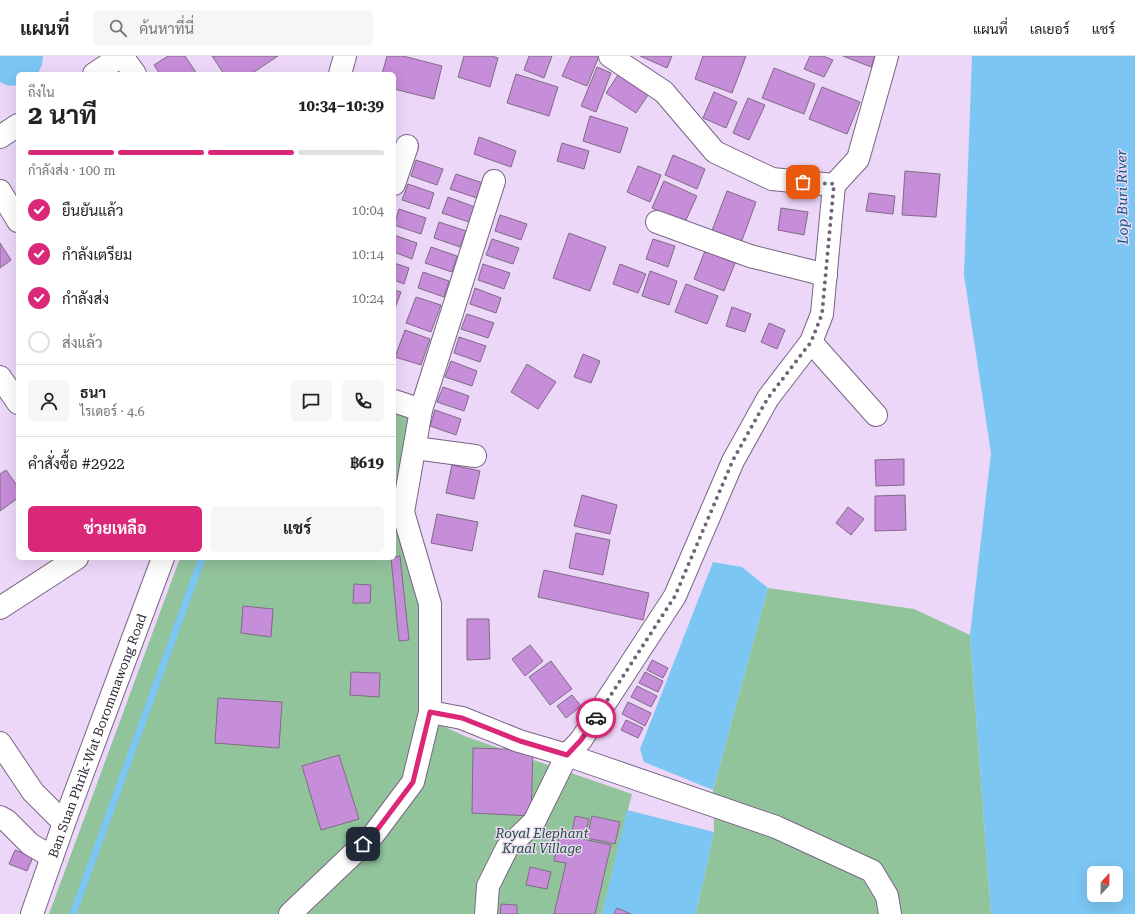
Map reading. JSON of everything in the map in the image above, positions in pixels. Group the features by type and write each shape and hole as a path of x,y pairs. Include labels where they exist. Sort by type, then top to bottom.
{"street":[{"path":"97,72 121,56 133,72"},
{"path":"341,72 345,56"},
{"path":"610,56 664,92 715,152 772,179 834,184"},
{"path":"486,914 488,886 507,848 534,822 567,755 581,740 675,596 733,460 768,398 811,342 822,314 834,184 858,159 887,56"},
{"path":"0,137 16,126"},
{"path":"396,178 407,146"},
{"path":"290,914 374,834 413,782 430,712 430,604 404,512 421,410 494,181"},
{"path":"0,191 16,218"},
{"path":"657,222 750,256 826,275"},
{"path":"811,342 876,415"},
{"path":"0,377 16,400"},
{"path":"396,402 421,410"},
{"path":"415,448 475,456"},
{"path":"0,608 73,560"},
{"name":"Ban Suan Phrik-Wat Borommawong Road","path":"32,914 64,823 162,560"},
{"path":"430,712 462,718 520,741 567,755 776,827 872,871 887,896 890,914"},
{"path":"0,743 33,792 64,823"},
{"path":"0,817 7,821 30,844 52,857"}],"green space":[{"path":"396,414 408,418 411,424 396,507"},
{"name":"Royal Elephant Kraal Village","path":"396,517 419,603 418,715 467,737 632,794 602,914 49,914 179,560 396,560"},
{"path":"768,588 914,609 970,635 991,914 696,914 714,832 713,790"}],"water":[{"path":"0,56 43,56 42,66 38,72 16,72 16,85 6,85 0,82"},
{"name":"Lop Buri River","path":"972,56 1135,56 1135,914 991,914 970,635 991,453 964,275"},
{"path":"713,562 742,567 768,588 713,790 644,762 640,749"},
{"path":"627,810 714,832 696,914 602,914"}],"building":[{"path":"168,56 185,56 196,72 159,72 154,65"},
{"path":"212,56 278,56 254,72 223,72"},
{"path":"387,56 403,56 442,66 434,99 396,90 396,72 383,72"},
{"path":"464,56 492,56 498,58 490,87 458,77"},
{"path":"529,56 552,56 544,78 524,70"},
{"path":"571,56 599,56 587,86 562,76"},
{"path":"640,56 672,56 667,68"},
{"path":"703,56 746,56 732,93 695,79"},
{"path":"810,56 823,56 833,60 824,77 804,69"},
{"path":"843,56 875,56 871,67"},
{"path":"597,67 611,73 596,112 581,106"},
{"path":"774,68 815,84 804,114 762,98"},
{"path":"620,72 650,92 636,113 606,93"},
{"path":"516,74 558,87 549,116 507,103"},
{"path":"822,87 860,102 847,134 809,119"},
{"path":"714,92 737,102 726,128 703,118"},
{"path":"748,98 765,105 749,140 733,133"},
{"path":"590,116 628,128 620,153 583,141"},
{"path":"479,137 516,151 511,167 474,154"},
{"path":"562,143 589,151 584,169 557,161"},
{"path":"673,155 705,169 697,189 665,175"},
{"path":"416,160 443,169 437,185 411,176"},
{"path":"638,166 661,175 650,202 627,192"},
{"path":"905,171 940,174 936,217 902,215"},
{"path":"456,174 483,183 477,198 450,189"},
{"path":"664,181 697,196 685,222 652,208"},
{"path":"408,184 434,193 429,209 402,200"},
{"path":"727,191 756,202 741,243 711,233"},
{"path":"869,193 895,196 893,214 866,211"},
{"path":"448,197 475,207 469,222 442,213"},
{"path":"781,208 808,212 804,235 778,230"},
{"path":"399,209 426,218 421,234 396,226 396,219"},
{"path":"500,215 527,224 521,240 495,231"},
{"path":"439,222 466,231 460,247 434,238"},
{"path":"569,233 606,247 590,291 553,278"},
{"path":"396,236 417,243 412,259 396,253"},
{"path":"492,239 519,248 513,264 486,255"},
{"path":"653,239 675,246 668,267 646,259"},
{"path":"0,243 11,260 0,268"},
{"path":"431,247 457,256 452,272 425,263"},
{"path":"705,251 735,263 724,291 694,279"},
{"path":"396,264 409,268 404,284 396,281"},
{"path":"483,264 510,273 504,289 478,280"},
{"path":"620,264 646,274 638,293 613,284"},
{"path":"650,271 677,281 669,305 642,296"},
{"path":"423,272 449,281 444,297 418,288"},
{"path":"686,284 718,296 707,324 675,312"},
{"path":"475,288 501,298 496,313 470,304"},
{"path":"396,291 401,292 396,306"},
{"path":"416,297 441,305 431,332 406,323"},
{"path":"732,307 751,314 745,332 726,326"},
{"path":"467,314 494,323 488,338 461,329"},
{"path":"769,323 785,330 777,349 761,342"},
{"path":"405,330 430,339 421,365 396,357"},
{"path":"459,337 486,346 480,362 454,353"},
{"path":"583,354 600,361 591,383 574,377"},
{"path":"451,361 477,371 472,386 445,377"},
{"path":"527,364 556,382 538,409 511,392"},
{"path":"443,387 469,396 464,411 437,402"},
{"path":"435,410 461,419 456,435 430,426"},
{"path":"904,459 904,485 876,486 875,460"},
{"path":"452,465 480,471 474,499 446,493"},
{"path":"6,470 16,484 16,499 0,511 0,474"},
{"path":"582,495 617,505 610,534 574,526"},
{"path":"905,495 906,530 875,531 875,496"},
{"path":"848,507 864,519 851,535 836,523"},
{"path":"437,514 478,522 472,551 431,543"},
{"path":"576,533 610,540 603,575 569,568"},
{"path":"400,556 409,640 399,641 391,560 396,560 396,557"},
{"path":"544,570 649,593 643,620 538,597"},
{"path":"354,584 371,585 370,603 353,603"},
{"path":"243,606 273,609 271,637 241,633"},
{"path":"467,619 489,619 490,659 467,660"},
{"path":"530,645 543,661 525,676 512,659"},
{"path":"652,660 668,668 663,678 647,670"},
{"path":"551,661 572,689 550,705 529,677"},
{"path":"351,672 380,673 379,697 350,695"},
{"path":"645,672 663,681 658,692 639,683"},
{"path":"637,686 657,696 651,707 631,697"},
{"path":"572,695 581,706 566,718 557,706"},
{"path":"218,698 282,702 279,748 215,743"},
{"path":"628,702 651,713 645,726 622,714"},
{"path":"626,720 643,728 638,738 621,730"},
{"path":"473,748 533,750 531,816 472,813"},
{"path":"339,755 359,819 321,830 302,766"},
{"path":"575,816 589,819 585,835 572,832"},
{"path":"592,816 620,822 615,844 587,838"},
{"path":"560,834 611,845 595,914 554,914 566,863 554,861"},
{"path":"15,850 33,857 27,871 9,864"},
{"path":"530,867 551,872 547,889 526,885"},
{"path":"501,904 517,905 517,914 500,914"},
{"path":"617,908 631,914 614,914"}],"waterway":[{"path":"73,914 201,560"}],"way so far":[{"path":"596,718 675,596 733,460 768,398 811,342 822,314 834,184 803,182"}],"route":[{"path":"363,844 374,834 413,782 430,712 462,718 520,741 567,755 581,740 596,718"}]}
